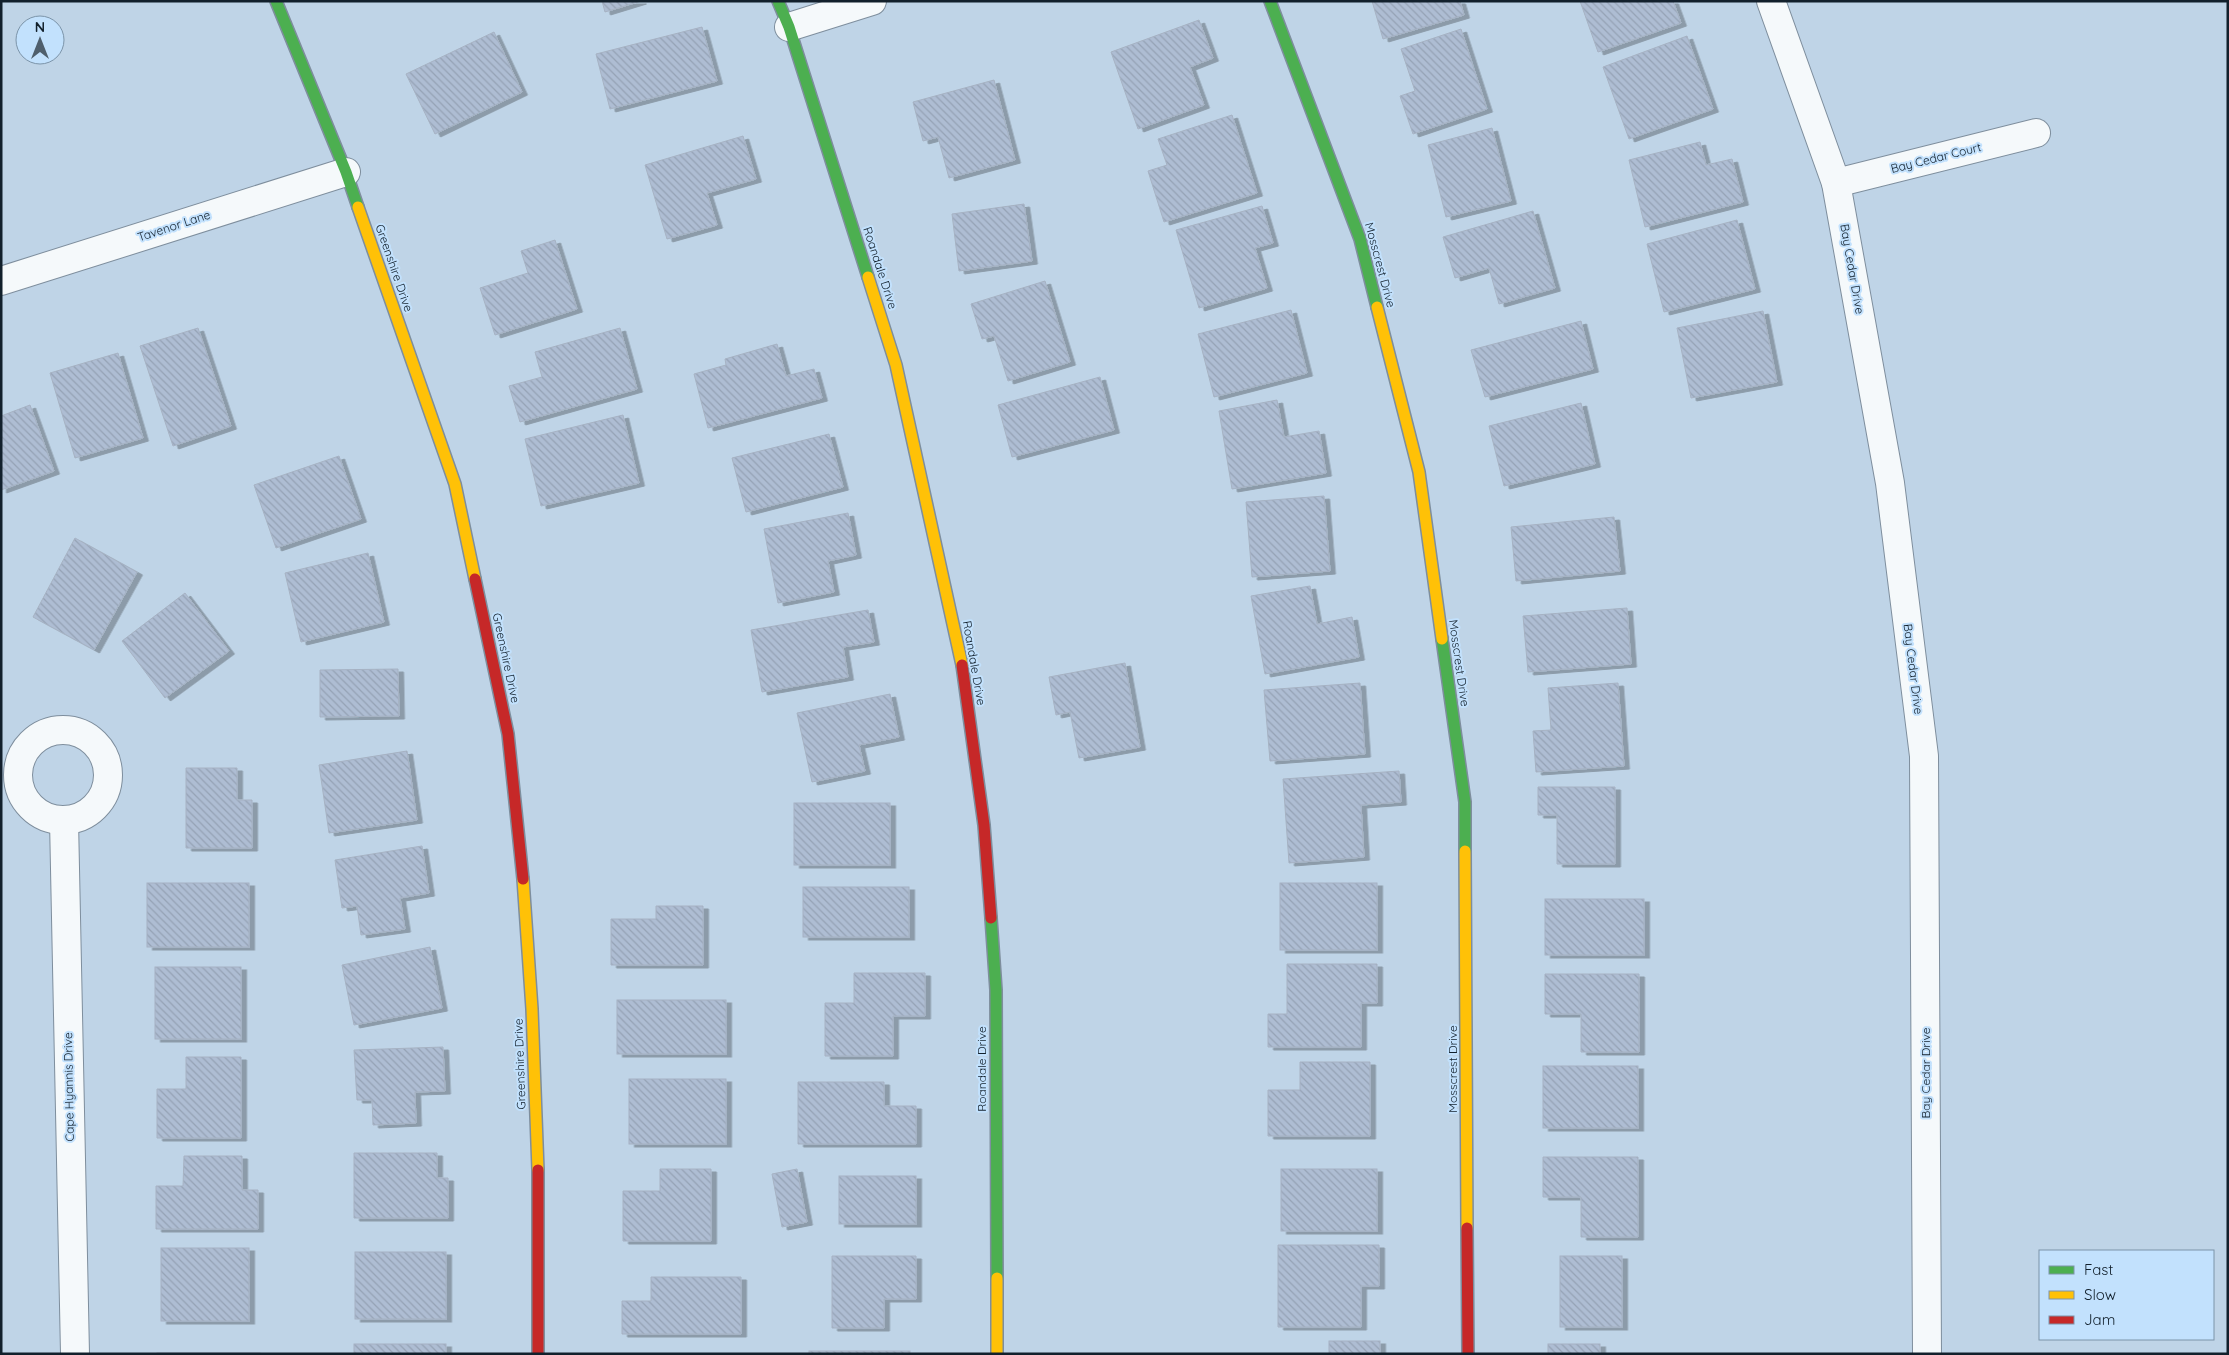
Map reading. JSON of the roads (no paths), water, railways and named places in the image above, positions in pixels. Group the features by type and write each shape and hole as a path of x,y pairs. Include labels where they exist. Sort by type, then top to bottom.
{"street":[{"name":"Greenshire Drive","path":"276,1 346,172 455,484 508,734 523,880 532,1009 538,1162 538,1354"},
{"name":"Roandale Drive","path":"778,1 789,27 896,365 963,670 984,825 996,990 997,1354"},
{"path":"789,27 872,1"},
{"name":"Mosscrest Drive","path":"1270,1 1360,238 1419,472 1465,802 1468,1354"},
{"name":"Bay Cedar Drive","path":"1771,1 1836,182 1890,483 1924,756 1927,1354"},
{"name":"Bay Cedar Court","path":"1836,182 2036,133"},
{"name":"Tavenor Lane","path":"1,281 346,172"},
{"name":"Cape Hyannis Drive","path":"64,820 75,1354"}]}
